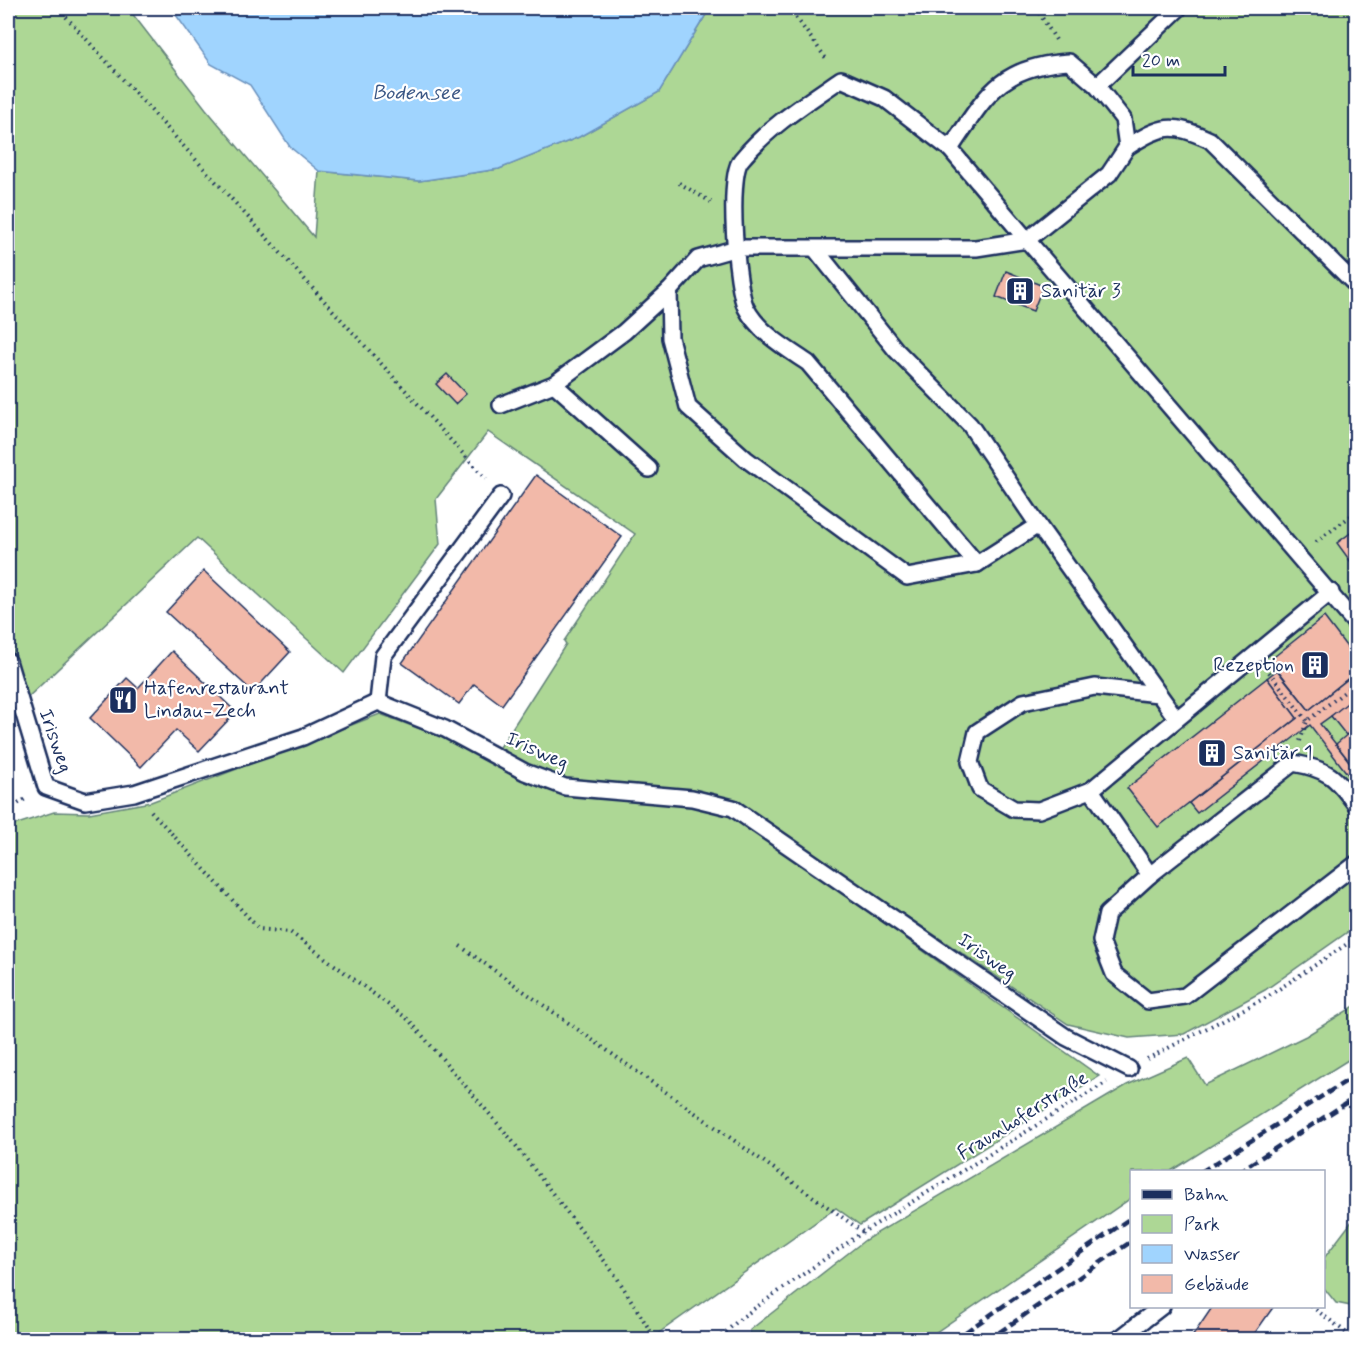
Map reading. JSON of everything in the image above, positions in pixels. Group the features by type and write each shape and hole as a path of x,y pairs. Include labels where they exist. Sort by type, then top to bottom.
{"lane":[{"path":"1097,86 1179,8"},
{"path":"950,149 984,98 1013,75 1039,64 1069,62 1097,86 1123,119 1127,147"},
{"path":"977,564 808,363 771,338 746,308 738,276 732,214 739,162 790,114 841,79 884,98 950,149 1356,624"},
{"path":"501,405 554,384 624,332 669,291 698,259 737,248 816,250 976,248 1027,240 1109,174 1127,147 1158,128 1186,129 1210,140 1356,285"},
{"path":"816,250 896,350 970,425 1038,525 1176,718"},
{"path":"669,291 670,338 688,407 746,459 907,577 977,564 1038,525"},
{"path":"554,384 649,469"},
{"path":"378,702 383,656 501,495"},
{"path":"1158,694 1095,687 1023,702 977,732 970,762 980,789 1014,809 1038,810 1091,790 1330,591"},
{"name":"Irisweg","path":"8,661 46,787 85,801 134,793 303,737 378,702 445,729 525,772 565,787 692,798 734,808 1066,1037 1130,1069"},
{"path":"1356,805 1337,778 1318,768 1293,763 1150,875 1107,914 1101,941 1114,974 1148,1001 1185,996 1356,864"},
{"path":"1091,790 1150,875"},
{"path":"1118,1340 1159,1308"}],"path":[{"path":"58,8 501,495"},
{"path":"789,8 828,61"},
{"path":"1036,8 1041,15"},
{"path":"678,183 732,214"},
{"path":"1299,555 1356,512"},
{"path":"1255,654 1307,721"},
{"path":"1293,763 1307,721 1356,683"},
{"path":"134,793 259,929 290,933 409,1020 510,1138 616,1276 656,1340"},
{"name":"Fraunhoferstraße","path":"717,1340 741,1318 863,1232 1130,1069 1267,997 1356,938"},
{"path":"460,946 863,1232"},
{"path":"1314,1308 1356,1340"}],"green space":[{"path":"8,8 128,8 206,109 314,237 319,171 419,181 499,169 579,137 659,92 710,8 1356,8 1356,926 1265,990 1184,1034 1129,1038 1068,1024 752,813 567,782 497,752 566,644 564,641 635,534 488,432 436,499 440,544 344,673 197,538 27,698 8,632"},
{"path":"380,714 439,736 524,777 693,803 731,814 1099,1076 860,1225 836,1208 650,1339 8,1340 8,827 54,812 89,813 151,802"},
{"path":"1356,1005 1356,1055 1173,1170 1130,1170 1130,1199 926,1339 750,1339 750,1330 865,1240 1127,1085 1188,1058 1205,1085 1306,1036"},
{"path":"1356,1216 1356,1307 1336,1303 1325,1289 1325,1257"}],"water":[{"name":"Bodensee","path":"171,8 710,8 659,92 579,137 499,169 419,181 319,171 290,147 250,85 211,64"}],"building":[{"name":"Sanitär 3","path":"1006,271 1043,286 1033,311 996,297"},
{"path":"447,374 466,394 455,404 436,384"},
{"path":"536,475 622,537 502,705 474,684 459,704 402,663"},
{"path":"1356,529 1356,569 1337,543"},
{"path":"204,571 290,652 253,692 166,612"},
{"name":"Rezeption","path":"1324,617 1356,659 1356,672 1309,710 1270,660"},
{"path":"172,651 236,712 199,751 176,730 141,767 90,718 127,678 138,688"},
{"path":"1277,670 1309,710 1354,674 1356,698 1320,724 1356,770 1356,785 1310,725 1197,813 1189,803 1297,718 1267,678"},
{"name":"Sanitär 1","path":"1267,678 1297,718 1158,827 1127,788"},
{"path":"1356,696 1356,727 1346,735 1331,716"},
{"path":"1356,727 1356,770 1336,744"},
{"path":"1212,1308 1273,1308 1250,1340 1190,1340"}],"railway":[{"path":"1204,1170 1356,1075"},
{"path":"1241,1170 1356,1097"},
{"path":"954,1340 1130,1218"},
{"path":"988,1340 1130,1242"}],"place":[{"name":"Sanitär 3","path":"1020,291"},
{"name":"Rezeption","path":"1315,665"},
{"name":"Hafenrestaurant Lindau-Zech","path":"123,700"},
{"name":"Sanitär 1","path":"1212,753"}]}
